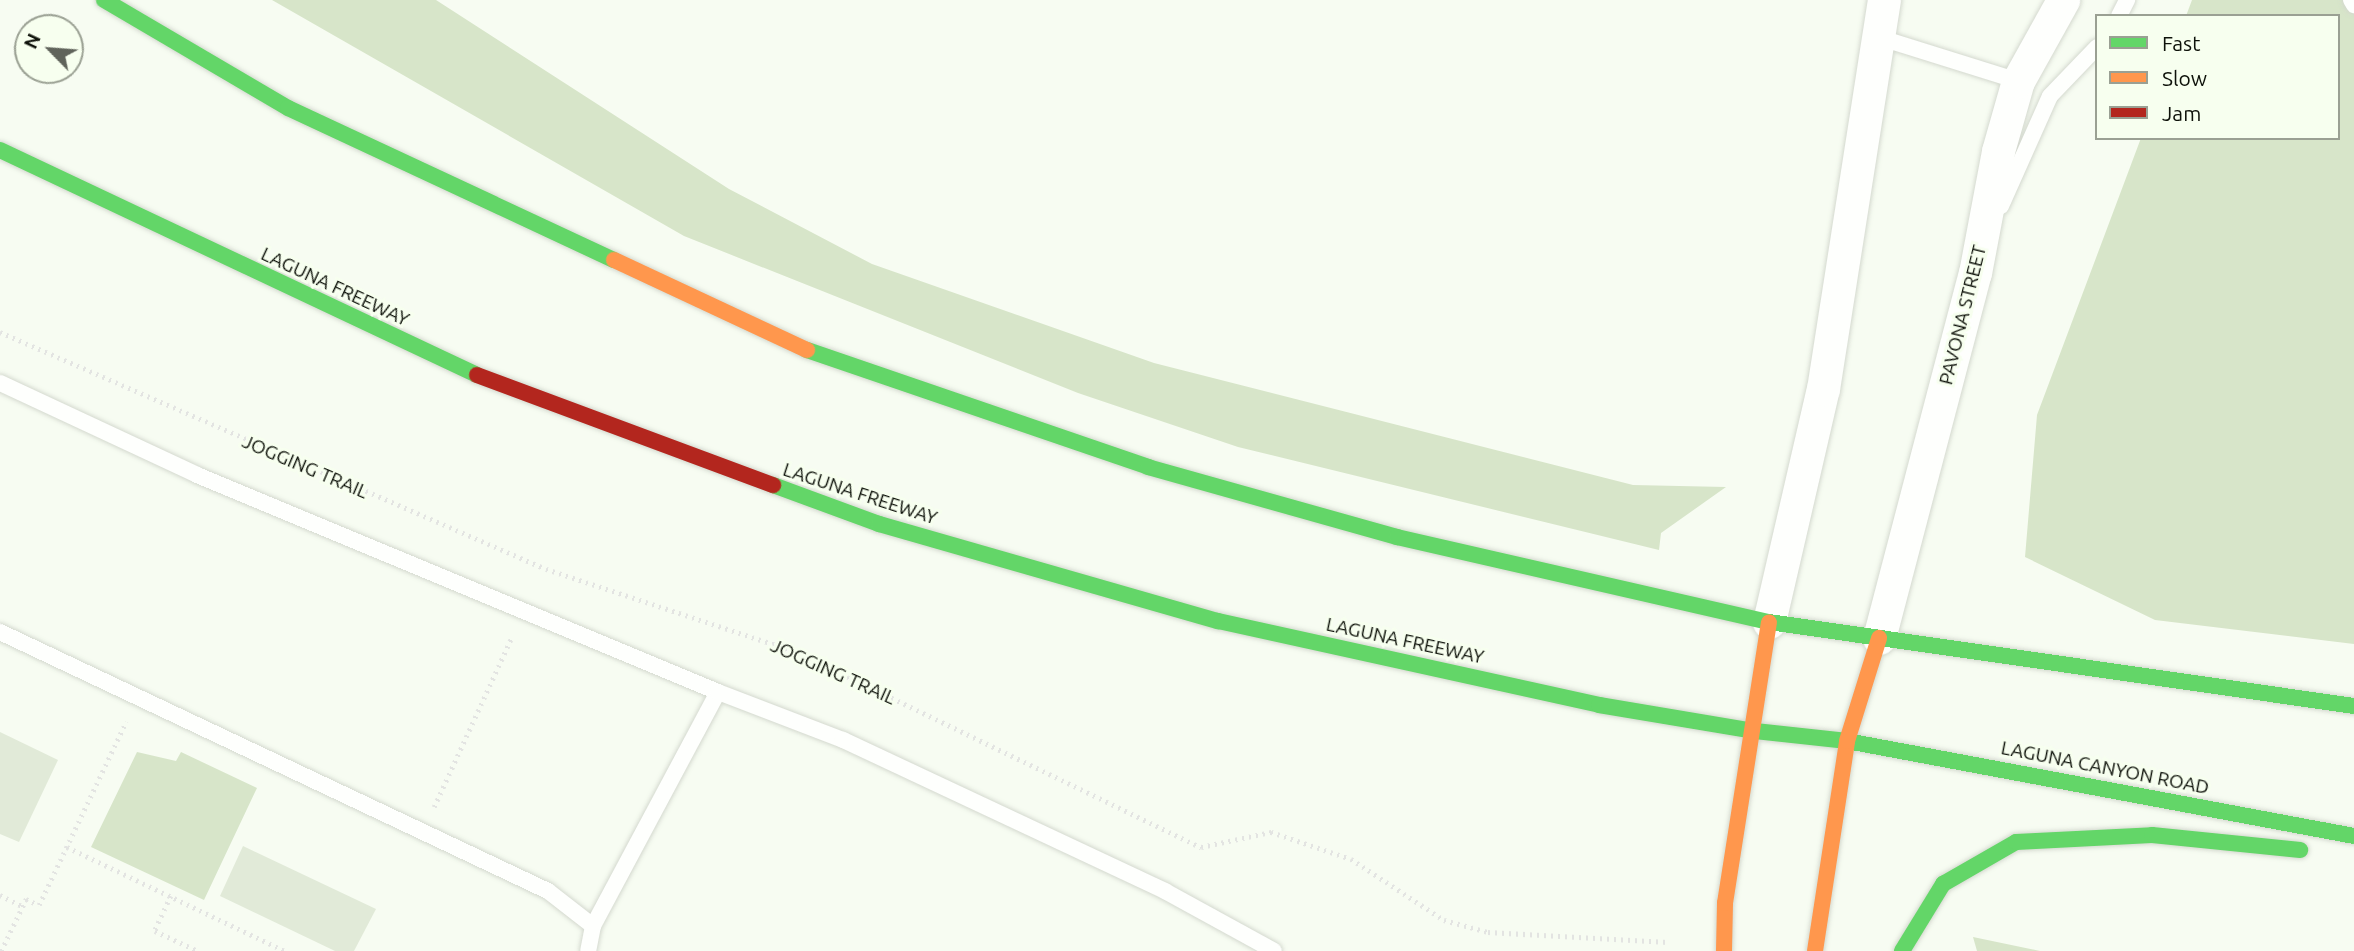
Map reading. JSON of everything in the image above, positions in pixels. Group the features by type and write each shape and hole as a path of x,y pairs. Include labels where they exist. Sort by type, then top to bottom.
{"main road":[{"path":"104,0 288,108 802,348 1148,467 1397,537 1769,622 2354,706"},
{"name":"LAGUNA FREEWAY","path":"0,150 450,365 879,524 1218,621 1599,705 1755,731"},
{"path":"1724,951 1725,903 1755,731 1769,622"},
{"path":"1815,951 1847,741 1879,638"},
{"name":"LAGUNA CANYON ROAD","path":"1755,731 1847,741 2354,836"},
{"path":"1902,951 1943,884 2016,842 2152,835 2318,852"}],"street":[{"path":"1769,622 1823,389 1881,38 1884,0"},
{"name":"PAVONA STREET","path":"1879,638 1975,273 2018,81 2063,0"}],"lane":[{"path":"2351,0 2354,5"},
{"path":"1881,38 2018,81"},
{"path":"1975,273 2045,106 2095,49"},
{"path":"0,383 197,475 718,692 856,746 1165,891 1274,951"},
{"path":"0,632 548,891 593,926"},
{"path":"588,951 593,926 718,692"}],"path":[{"name":"JOGGING TRAIL","path":"0,332 546,569 797,652 1201,847 1270,832 1352,859 1444,920 1488,932 1668,942"},
{"path":"429,834 435,803 524,611"},
{"path":"1,951 26,899 39,905 138,697"},
{"path":"67,847 285,951"},
{"path":"0,895 22,906"},
{"path":"171,896 155,931 198,951"}],"green space":[{"path":"272,0 436,0 729,189 872,264 1154,363 1633,485 1726,487 1661,533 1659,550 1238,447 1078,393 684,236"},
{"path":"2192,0 2354,0 2354,644 2155,620 2025,557 2037,415 2140,140 2340,140 2340,14 2187,14"},
{"path":"137,752 176,761 181,752 257,788 204,900 91,847"},
{"path":"1973,937 2040,951 1977,951"}],"building":[{"path":"0,732 58,760 19,842 0,834"},
{"path":"243,846 376,909 354,951 335,951 220,896"}],"traffic: fast":[{"path":"104,0 288,108 614,260"},
{"path":"0,150 477,375"},
{"path":"807,350 1148,467 1397,537 1769,622"},
{"path":"773,485 879,524 1218,621 1599,705 1755,731"},
{"path":"1769,622 2354,706"},
{"path":"1755,731 1847,741 2354,836"},
{"path":"1902,951 1943,884 2016,842 2152,835 2300,850"}],"traffic: slow":[{"path":"614,260 807,350"},
{"path":"1724,951 1725,903 1769,622"},
{"path":"1815,951 1847,741 1879,638"}],"traffic: jam":[{"path":"477,375 773,485"}]}
